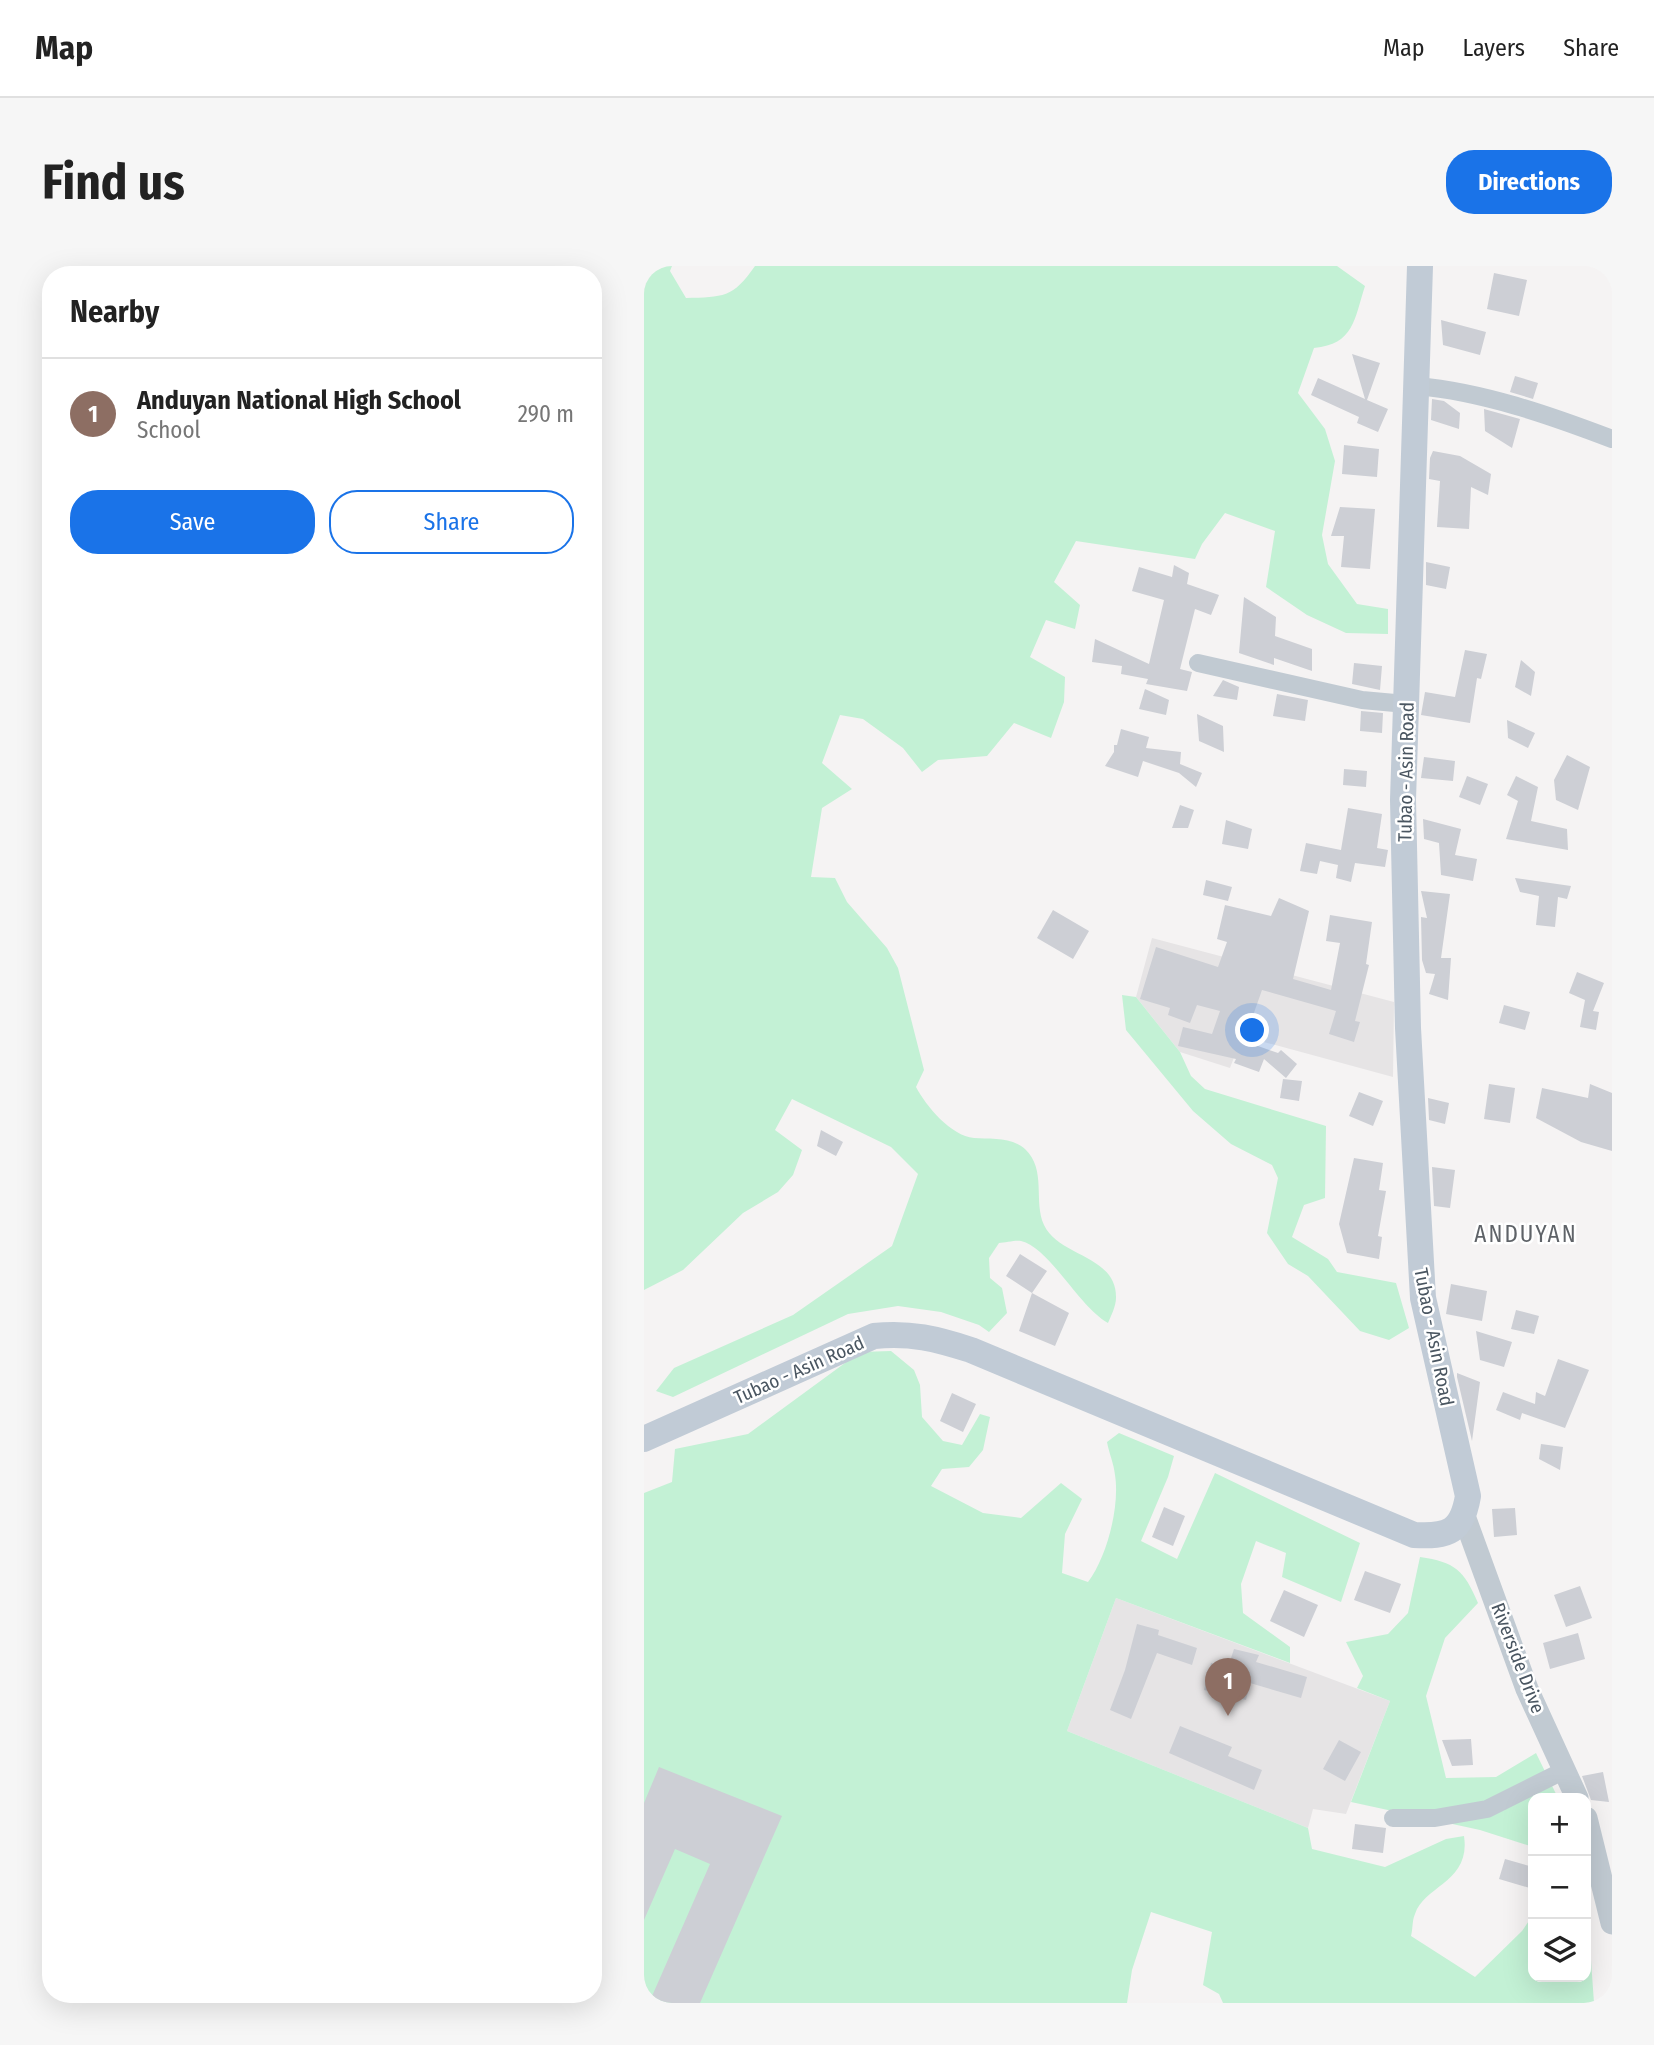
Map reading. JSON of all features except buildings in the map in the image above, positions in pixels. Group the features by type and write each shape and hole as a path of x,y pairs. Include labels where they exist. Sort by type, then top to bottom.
{"main road":[{"name":"Tubao - Asin Road","path":"644,1439 874,1336 904,1333 934,1338 971,1350 1414,1535 1436,1536 1454,1529 1464,1516 1468,1496 1423,1298 1419,1266 1407,1014 1404,800 1420,266"}],"street":[{"path":"1417,386 1450,389 1489,399 1612,439"},
{"path":"1198,663 1363,700 1406,704"},
{"name":"Riverside Drive","path":"1464,1516 1507,1638 1574,1793"},
{"path":"1393,1818 1435,1818 1487,1809 1563,1771"},
{"path":"1591,1838 1612,1923"}],"shaded area":[{"path":"1152,938 1394,1002 1393,1077 1242,1036 1230,1068 1180,1052 1136,997"},
{"path":"1116,1598 1390,1701 1346,1814 1313,1809 1308,1828 1067,1731"}],"green space":[{"path":"644,266 672,266 670,271 686,298 726,294 740,284 755,266 1337,266 1365,286 1355,320 1345,336 1327,346 1314,348 1298,393 1325,429 1335,461 1322,535 1328,564 1357,604 1388,609 1388,634 1346,633 1307,615 1266,587 1275,531 1225,513 1202,544 1195,559 1076,541 1054,582 1080,605 1075,629 1046,620 1030,657 1065,677 1064,702 1051,738 1014,723 987,756 938,760 922,772 903,748 863,719 840,715 822,763 852,789 822,808 811,877 835,878 847,902 887,948 898,968 924,1070 916,1087 933,1111 957,1132 974,1138 1020,1145 1032,1157 1038,1176 1041,1216 1051,1236 1098,1264 1114,1284 1116,1301 1108,1323 1086,1304 1043,1254 1021,1241 999,1243 989,1258 990,1278 1002,1288 1007,1313 989,1332 979,1325 941,1312 898,1306 848,1314 673,1397 656,1391 674,1368 793,1315 892,1246 918,1174 891,1147 792,1099 775,1130 802,1150 793,1175 778,1192 743,1213 683,1270 644,1290"},
{"path":"1122,995 1136,997 1180,1052 1191,1076 1205,1089 1326,1126 1325,1198 1304,1205 1292,1237 1328,1259 1337,1272 1396,1283 1409,1328 1389,1340 1360,1331 1308,1276 1288,1264 1267,1233 1278,1178 1272,1165 1231,1144 1193,1111 1126,1030"},
{"path":"891,1351 914,1370 920,1385 922,1417 943,1441 962,1445 980,1414 990,1417 983,1450 969,1467 942,1469 931,1486 983,1513 1021,1518 1061,1483 1082,1499 1065,1534 1062,1573 1088,1582 1101,1559 1116,1501 1114,1471 1107,1442 1119,1433 1174,1456 1141,1541 1177,1559 1215,1473 1360,1543 1341,1602 1282,1577 1286,1553 1256,1541 1241,1584 1243,1613 1290,1647 1290,1663 1116,1598 1067,1731 1308,1828 1312,1849 1385,1867 1446,1839 1464,1836 1461,1864 1420,1904 1414,1916 1411,1936 1475,1977 1528,1922 1528,1982 1591,1982 1591,1960 1594,2003 1223,2003 1219,1994 1203,1985 1212,1932 1151,1912 1132,1970 1127,2003 644,2003 644,1493 672,1482 675,1449 748,1434 860,1352"},
{"path":"1420,1557 1450,1565 1463,1575 1468,1583 1478,1603 1445,1638 1426,1696 1446,1778 1496,1777 1536,1753 1556,1793 1528,1793 1528,1845 1480,1830 1351,1802 1390,1701 1357,1688 1363,1676 1346,1642 1388,1634 1408,1613"}],"place":[{"name":"Anduyan National High School","path":"1228,1716"}],"district":[{"name":"ANDUYAN","path":"1526,1234"}]}
